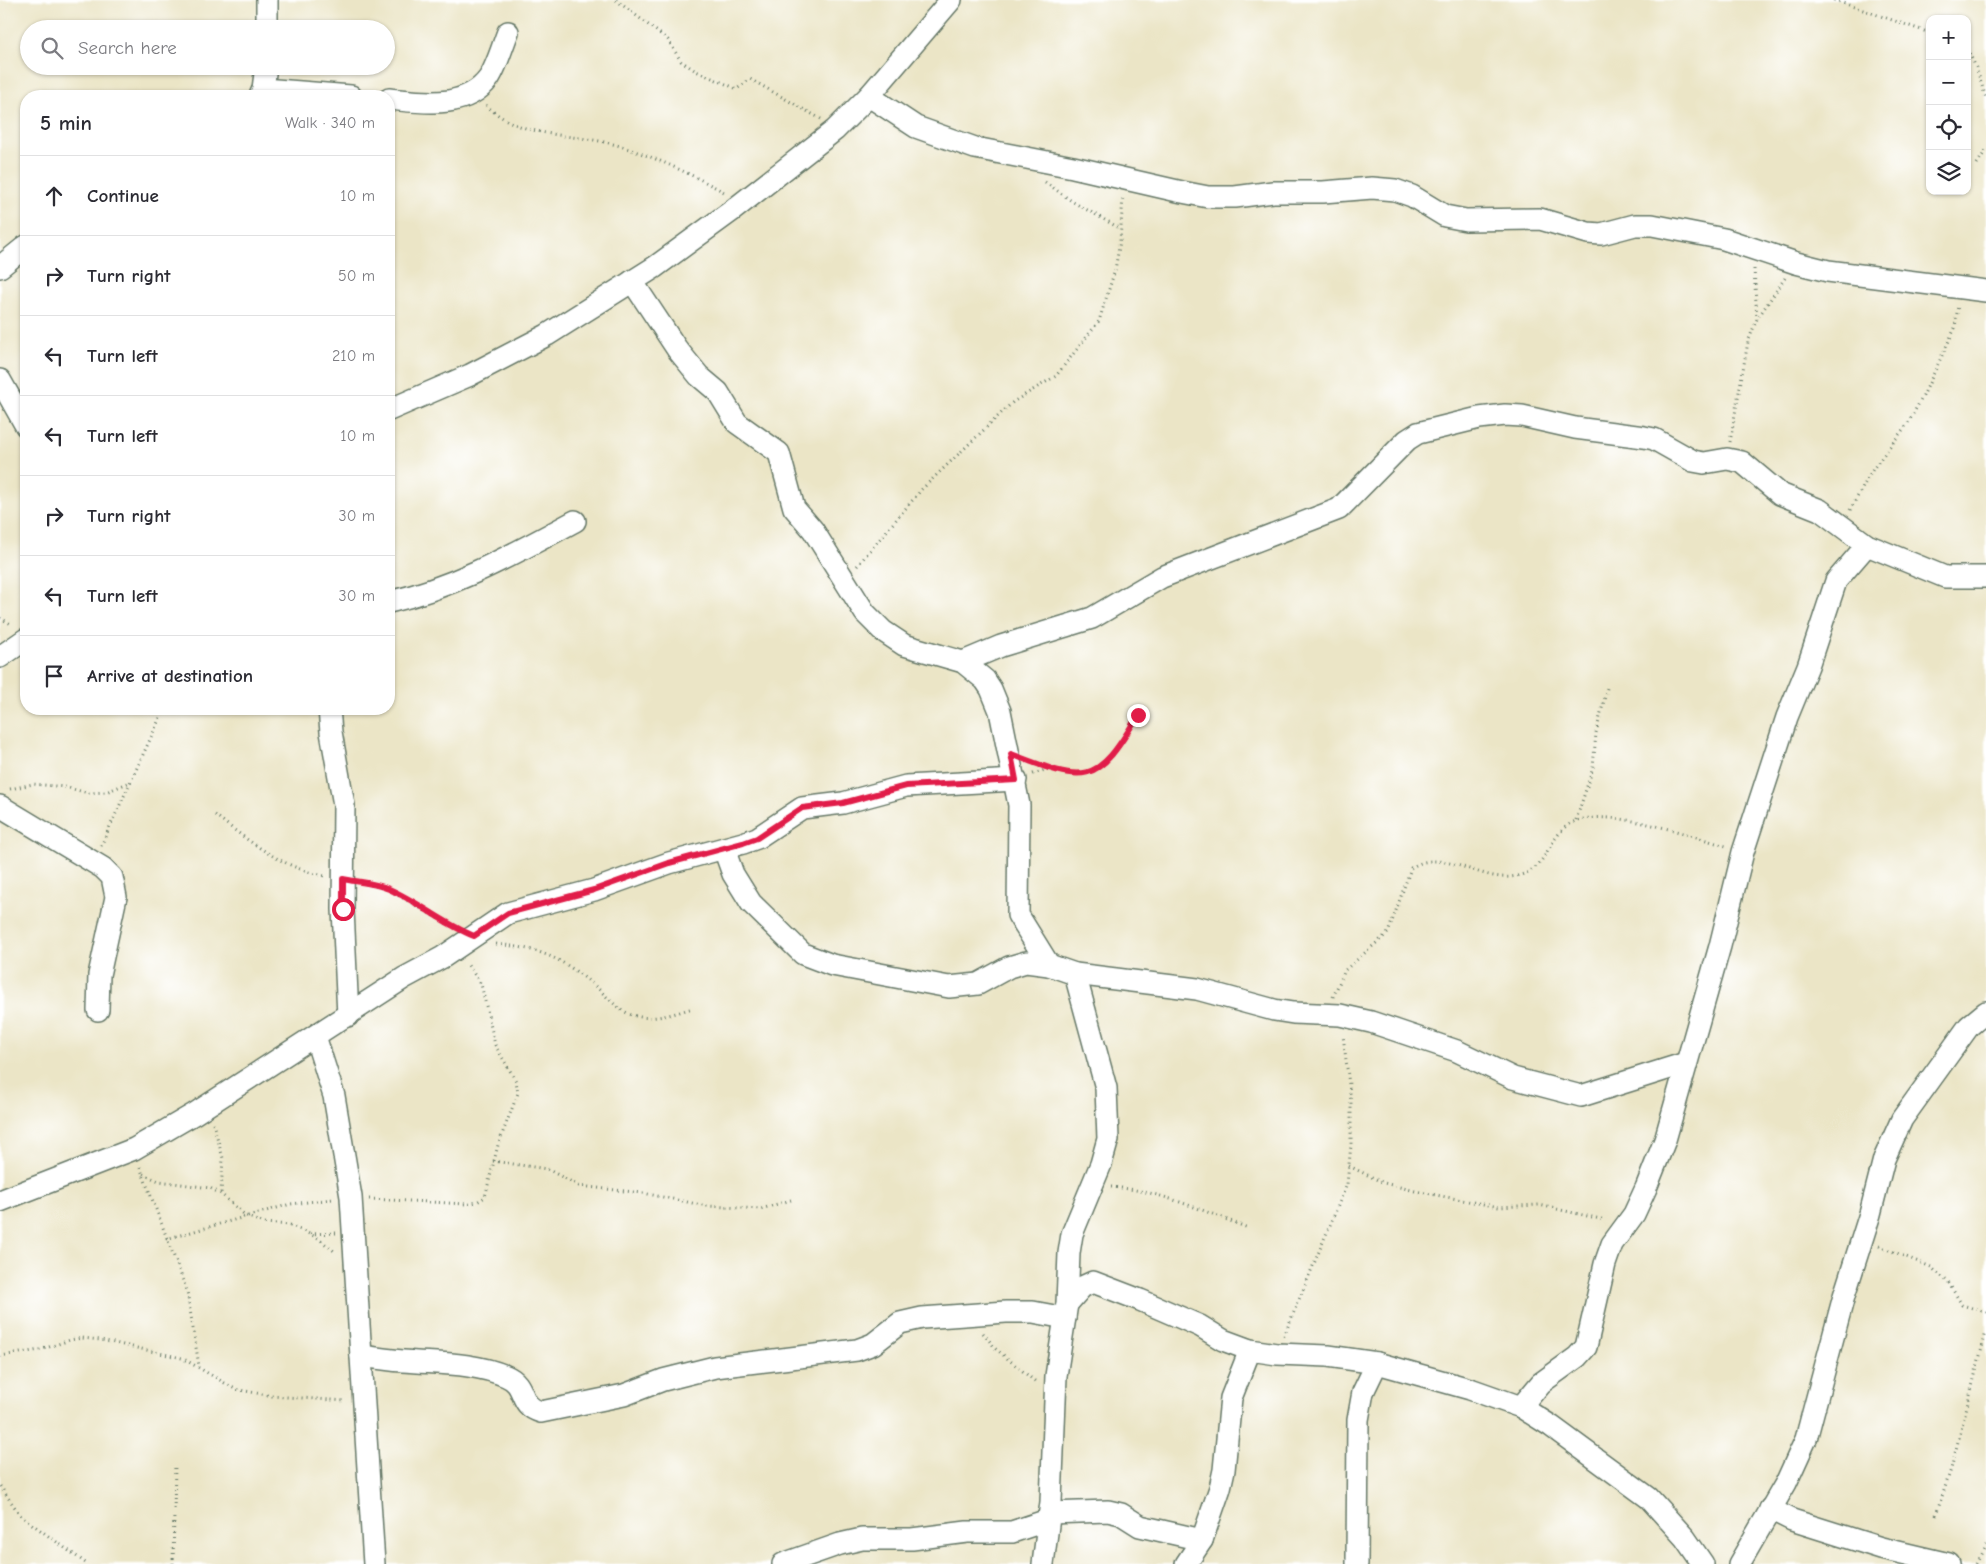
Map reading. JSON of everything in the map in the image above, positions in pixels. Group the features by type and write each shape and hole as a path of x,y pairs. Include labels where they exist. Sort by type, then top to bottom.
{"street":[{"path":"267,0 267,20"},
{"path":"395,407 470,375 547,335 632,281 743,202 835,130 869,96 952,0"},
{"path":"395,99 453,102 474,92 489,78 508,32"},
{"path":"262,90 264,75"},
{"path":"869,96 916,127 975,148 1208,197 1372,188 1395,190 1412,196 1445,216 1466,220 1540,219 1588,234 1601,234 1635,225 1652,225 1724,239 1756,248 1796,263 1828,271 1986,291"},
{"path":"0,267 20,251"},
{"path":"632,281 677,349 699,376 718,392 737,423 779,453 794,508 813,530 865,613 883,631 904,645 963,662 985,680 991,689 1000,711 1016,780 1020,828 1018,915 1049,965"},
{"path":"0,380 19,399"},
{"path":"963,662 994,649 1092,618 1162,577 1339,509 1408,440 1418,433 1479,418 1522,416 1575,428 1649,438 1698,462 1727,460 1742,462 1780,494 1820,510 1867,545 1944,577 1986,577"},
{"path":"395,601 419,595 464,578 575,521"},
{"path":"1520,1407 1541,1383 1577,1357 1586,1347 1605,1264 1612,1244 1627,1224 1646,1188 1665,1140 1720,946 1743,852 1786,717 1808,666 1836,581 1867,545"},
{"path":"0,657 20,643"},
{"path":"330,715 344,805 343,879 348,1016"},
{"path":"0,1201 134,1149 207,1106 404,978 465,943 508,913 594,890 635,873 757,838 802,808 843,803 906,786 1016,780"},
{"path":"1,799 112,877 116,898 99,975 98,1010"},
{"path":"724,849 733,874 751,903 766,920 803,954 832,965 949,987 978,984 1009,967 1026,962 1049,965 1076,974 1188,988 1274,1010 1334,1015 1371,1022 1457,1051 1496,1072 1513,1078 1581,1096 1686,1062"},
{"path":"1042,1564 1049,1516 1055,1398 1066,1311 1069,1253 1072,1234 1108,1139 1108,1106 1102,1069 1076,974"},
{"path":"1739,1564 1786,1483 1808,1432 1844,1296 1862,1240 1884,1159 1902,1119 1969,1026 1986,1012"},
{"path":"315,1036 334,1096 351,1197 374,1564"},
{"path":"1066,1311 1082,1287 1093,1282 1157,1307 1200,1326 1223,1340 1250,1350 1277,1354 1328,1356 1377,1363 1462,1387 1520,1407 1551,1426 1649,1498 1685,1538 1703,1564"},
{"path":"361,1356 464,1365 491,1371 514,1380 518,1384 526,1405 531,1410 540,1412 624,1395 663,1380 708,1369 857,1350 874,1344 900,1323 922,1318 967,1314 1066,1311"},
{"path":"1186,1564 1202,1540 1224,1470 1231,1398 1250,1350"},
{"path":"1357,1564 1358,1420 1363,1392 1377,1363"},
{"path":"1770,1510 1792,1520 1881,1548 1949,1564"},
{"path":"783,1564 840,1544 862,1539 912,1539 967,1532 1012,1532 1049,1516 1108,1511 1121,1514 1140,1526 1202,1540"}],"path":[{"path":"616,0 668,40 677,57 696,71 737,89 750,78 813,114 835,130"},
{"path":"1834,0 1926,33"},
{"path":"1971,57 1986,98"},
{"path":"474,92 496,115 515,126 552,135 619,146 701,179 743,202"},
{"path":"1977,164 1986,150"},
{"path":"1040,178 1069,200 1121,229"},
{"path":"844,581 928,482 1013,402 1056,376 1099,321 1115,270 1125,179"},
{"path":"1756,248 1754,273 1757,319"},
{"path":"1727,460 1748,342 1757,319 1796,263"},
{"path":"1841,525 1873,469 1908,423 1941,360 1955,328 1959,287"},
{"path":"1576,820 1593,768 1596,733 1607,688"},
{"path":"93,862 161,715"},
{"path":"1011,754 1063,773 1079,775 1095,771 1105,764 1118,749 1138,715"},
{"path":"1,799 17,786 33,784 65,787 88,792 106,792 128,783"},
{"path":"166,1239 291,1204 351,1197 451,1204 476,1202 485,1197 489,1187 493,1161 516,1103 518,1087 495,1045 481,984 474,972 465,943 453,927 388,889 314,874 278,858 245,839 215,815"},
{"path":"1277,1354 1347,1184 1351,1101 1334,1015 1345,970 1388,933 1411,868 1418,862 1437,860 1487,876 1508,877 1527,874 1538,865 1565,827 1576,820 1606,818 1651,824 1743,852"},
{"path":"465,943 521,946 540,950 557,957 618,1006 636,1016 653,1017 693,1008"},
{"path":"207,1106 222,1150 221,1194"},
{"path":"134,1149 187,1291 199,1366"},
{"path":"493,1161 547,1169 579,1186 643,1193 707,1206 761,1209 791,1200"},
{"path":"1349,1166 1384,1183 1415,1191 1499,1207 1539,1205 1627,1224"},
{"path":"143,1174 159,1181 210,1188 221,1194 246,1216 264,1223 290,1225 309,1234 328,1245 356,1270"},
{"path":"1092,1185 1142,1191 1201,1209 1248,1228"},
{"path":"309,1234 343,1232"},
{"path":"1862,1240 1930,1266 1948,1282 1962,1305 1986,1312"},
{"path":"967,1314 996,1349 1055,1398"},
{"path":"1936,1515 1951,1469 1986,1332"},
{"path":"0,1356 40,1350 82,1338 167,1353 199,1366 235,1389 305,1400 342,1401 364,1398"},
{"path":"173,1564 175,1464"},
{"path":"0,1486 21,1516 87,1564"},
{"path":"1976,1564 1986,1546"}],"route":[{"path":"343,909 343,879 373,884 411,900 453,927 474,936 508,913 594,890 635,873 757,838 802,808 843,803 906,786 1016,780 1011,754 1063,773 1079,775 1095,771 1105,764 1118,749 1138,715"}]}
